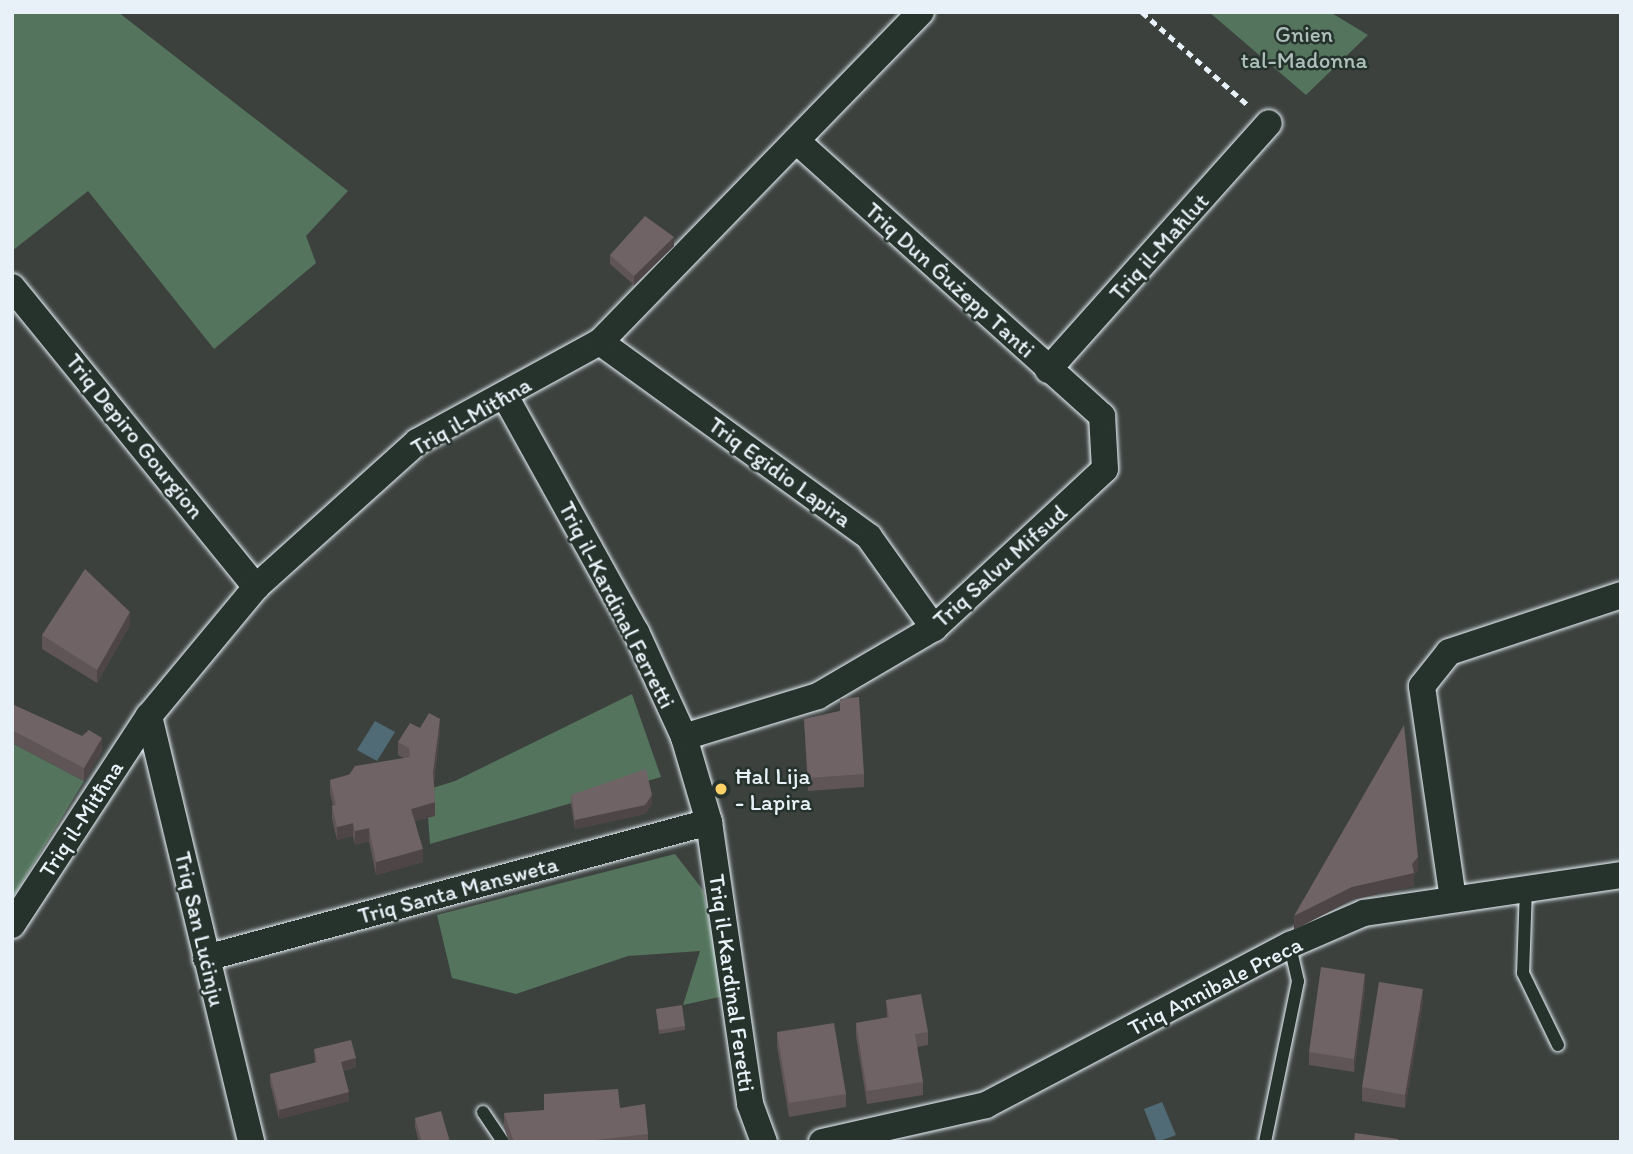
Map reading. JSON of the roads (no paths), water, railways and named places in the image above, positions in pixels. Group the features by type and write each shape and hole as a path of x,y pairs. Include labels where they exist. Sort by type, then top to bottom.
{"street":[{"name":"Triq il-Mitħna","path":"12,925 149,716 256,587 417,442 600,342 799,142 921,12"},
{"name":"Triq il-Maħlut","path":"1048,370 1269,123"},
{"name":"Triq Dun Ġużepp Tanti","path":"799,142 1048,370 1102,416"},
{"name":"Triq Depiro Gourgion","path":"12,287 256,587"},
{"name":"Triq Egidio Lapira","path":"600,342 869,537 934,628"},
{"name":"Triq il-Kardinal Ferretti","path":"505,396 636,632 684,737 709,822"},
{"name":"Triq Salvu Mifsud","path":"684,737 818,696 934,628 1105,469 1102,416"},
{"path":"1453,899 1422,686 1449,652 1621,595"},
{"name":"Triq San Luċinju","path":"149,716 251,1142"},
{"name":"Triq Santa Mansweta","path":"206,958 709,822"},
{"name":"Triq il-Kardinal Feretti","path":"709,822 750,1104 764,1142"},
{"name":"Triq Annibale Preca","path":"822,1142 986,1105 1290,945 1364,913 1621,875"}],"lane":[{"path":"1525,888 1523,973 1558,1045"},
{"path":"1265,1142 1298,981 1290,945"},
{"path":"483,1112 503,1142"}],"water":[{"path":"375,721 395,732 377,761 357,750"},
{"path":"1162,1102 1176,1135 1157,1142 1144,1109"}],"place":[{"name":"Ħal Lija - Lapira","path":"721,789"}],"park label":[{"name":"Gnien tal-Madonna","path":"1304,47"}]}
